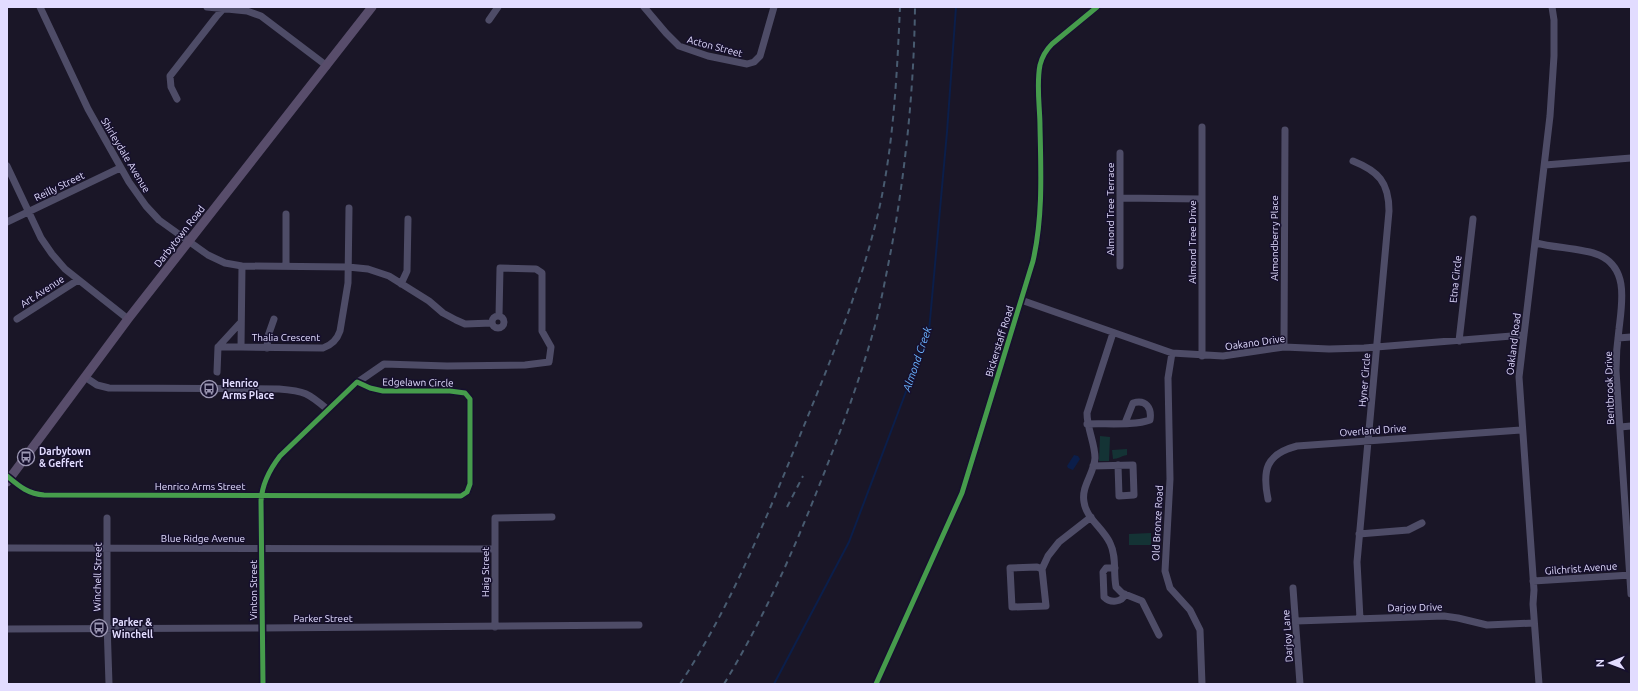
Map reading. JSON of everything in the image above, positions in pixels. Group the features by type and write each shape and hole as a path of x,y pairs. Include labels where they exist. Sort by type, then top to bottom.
{"main road":[{"name":"Darbytown Road","path":"8,479 128,319 372,7"}],"street":[{"name":"Shirleydale Avenue","path":"40,7 88,109 120,168 146,206 159,220 189,242 217,260 242,266 348,267 380,272 429,301 443,313 456,320 465,324 492,323"},
{"path":"207,7 248,11 261,16 327,66"},
{"path":"489,20 498,7"},
{"name":"Acton Street","path":"644,7 679,46 708,56 740,64 751,64 758,60 762,53 774,7"},
{"name":"Bickerstaff Road","path":"876,684 962,493 1033,261 1039,232 1041,160 1039,92 1041,63 1047,50 1052,44 1097,7"},
{"name":"Oakland Road","path":"1538,684 1533,581 1521,430 1519,377 1545,165 1554,56 1554,20 1552,7"},
{"path":"177,99 171,87 170,76 224,8"},
{"name":"Almond Tree Drive","path":"1202,127 1202,356"},
{"name":"Almondberry Place","path":"1284,347 1285,130"},
{"name":"Almond Tree Terrace","path":"1120,153 1120,266"},
{"path":"1545,165 1631,158"},
{"name":"Hyner Circle","path":"1353,161 1368,168 1379,176 1389,197 1389,211 1357,562 1360,619"},
{"path":"7,166 40,238 52,254 65,269 128,319"},
{"name":"Reilly Street","path":"7,222 120,168"},
{"path":"1120,198 1202,199"},
{"name":"Thalia Crescent","path":"242,266 241,348 323,348 334,341 340,331 348,283 349,208"},
{"path":"286,214 286,266"},
{"path":"401,284 407,271 408,219"},
{"name":"Etna Circle","path":"1459,341 1472,219"},
{"name":"Bentbrook Drive","path":"1536,243 1589,252 1603,258 1614,267 1619,276 1622,290 1616,371 1631,594"},
{"path":"85,377 97,385 109,388 280,389 301,391 310,395 328,409 355,383 384,364 447,366 525,365 549,362 551,347 542,331 542,273 536,269 500,268 499,316"},
{"name":"Art Avenue","path":"18,319 78,280"},
{"name":"Oakano Drive","path":"1021,300 1172,353 1202,356 1237,355 1284,347 1346,349 1524,335"},
{"path":"499,316 504,320 502,326 496,328 492,323 493,318 499,316"},
{"path":"267,348 268,336 274,319"},
{"path":"217,372 218,347 241,322"},
{"path":"1113,333 1088,407 1087,424 1094,453 1094,466 1084,495 1084,504 1091,517 1110,542 1114,555 1116,587 1119,591 1142,601 1159,635"},
{"path":"1618,338 1631,337"},
{"path":"218,347 241,348"},
{"name":"Old Bronze Road","path":"1172,353 1168,378 1170,479 1164,572 1170,588 1190,610 1200,630 1202,684"},
{"name":"Edgelawn Circle","path":"358,382 378,390 462,392 470,399 470,484 469,490 466,494"},
{"name":"Vinton Street","path":"263,684 261,496 267,476 276,460 328,409"},
{"path":"1087,424 1125,423"},
{"path":"1620,427 1631,426"},
{"name":"Overland Drive","path":"1268,499 1265,484 1266,470 1272,459 1283,450 1296,446 1521,430"},
{"path":"1094,466 1118,465 1133,465 1134,495 1119,496 1118,465"},
{"name":"Henrico Arms Street","path":"8,479 26,491 35,494 261,496 461,496 466,494"},
{"name":"Haig Street","path":"495,627 495,518 552,517"},
{"path":"1042,569 1037,567 1010,568 1012,608 1046,606 1042,569 1048,556 1060,542 1091,517"},
{"name":"Winchell Street","path":"107,518 107,628 110,684"},
{"path":"1359,534 1408,530 1422,523"},
{"name":"Blue Ridge Avenue","path":"7,548 495,549"},
{"path":"1115,568 1106,568 1103,572 1104,597 1109,601 1120,601 1123,599 1125,594"},
{"name":"Gilchrist Avenue","path":"1533,581 1630,575"},
{"name":"Darjoy Lane","path":"1293,588 1300,684"},
{"name":"Darjoy Drive","path":"1296,621 1444,616 1487,625 1534,623"},
{"name":"Parker Street","path":"7,629 640,625"}],"green space":[{"path":"1100,436 1110,437 1109,461 1099,461"},
{"path":"1127,449 1127,455 1113,459 1112,450"},
{"path":"1151,533 1151,545 1129,545 1129,534"}],"water":[{"path":"1074,455 1078,456 1080,459 1073,470 1067,466"}],"waterway":[{"name":"Almond Creek","path":"774,684 849,542 929,331 947,132 956,7"}],"railway":[{"path":"680,684 727,603 753,547 828,366 852,303 872,238 885,181 892,131 900,7"},
{"path":"724,684 763,614 797,540 841,429 876,322 892,245 905,156 911,97 915,7"},
{"path":"787,507 803,476"}],"cycle path":[{"path":"876,684 962,493 1033,261 1041,194 1038,88 1041,62 1044,54 1052,44 1097,7"},
{"path":"7,476 28,491 44,495 200,495 252,495 305,495 461,496 467,492 470,484 470,399 465,393 450,391 383,391 370,388 357,382 276,461 265,483 262,495 261,501 263,684"}],"place":[{"name":"Henrico Arms Place","path":"209,389"},
{"name":"Darbytown & Geffert","path":"26,457"},
{"name":"Parker & Winchell","path":"99,628"}]}
